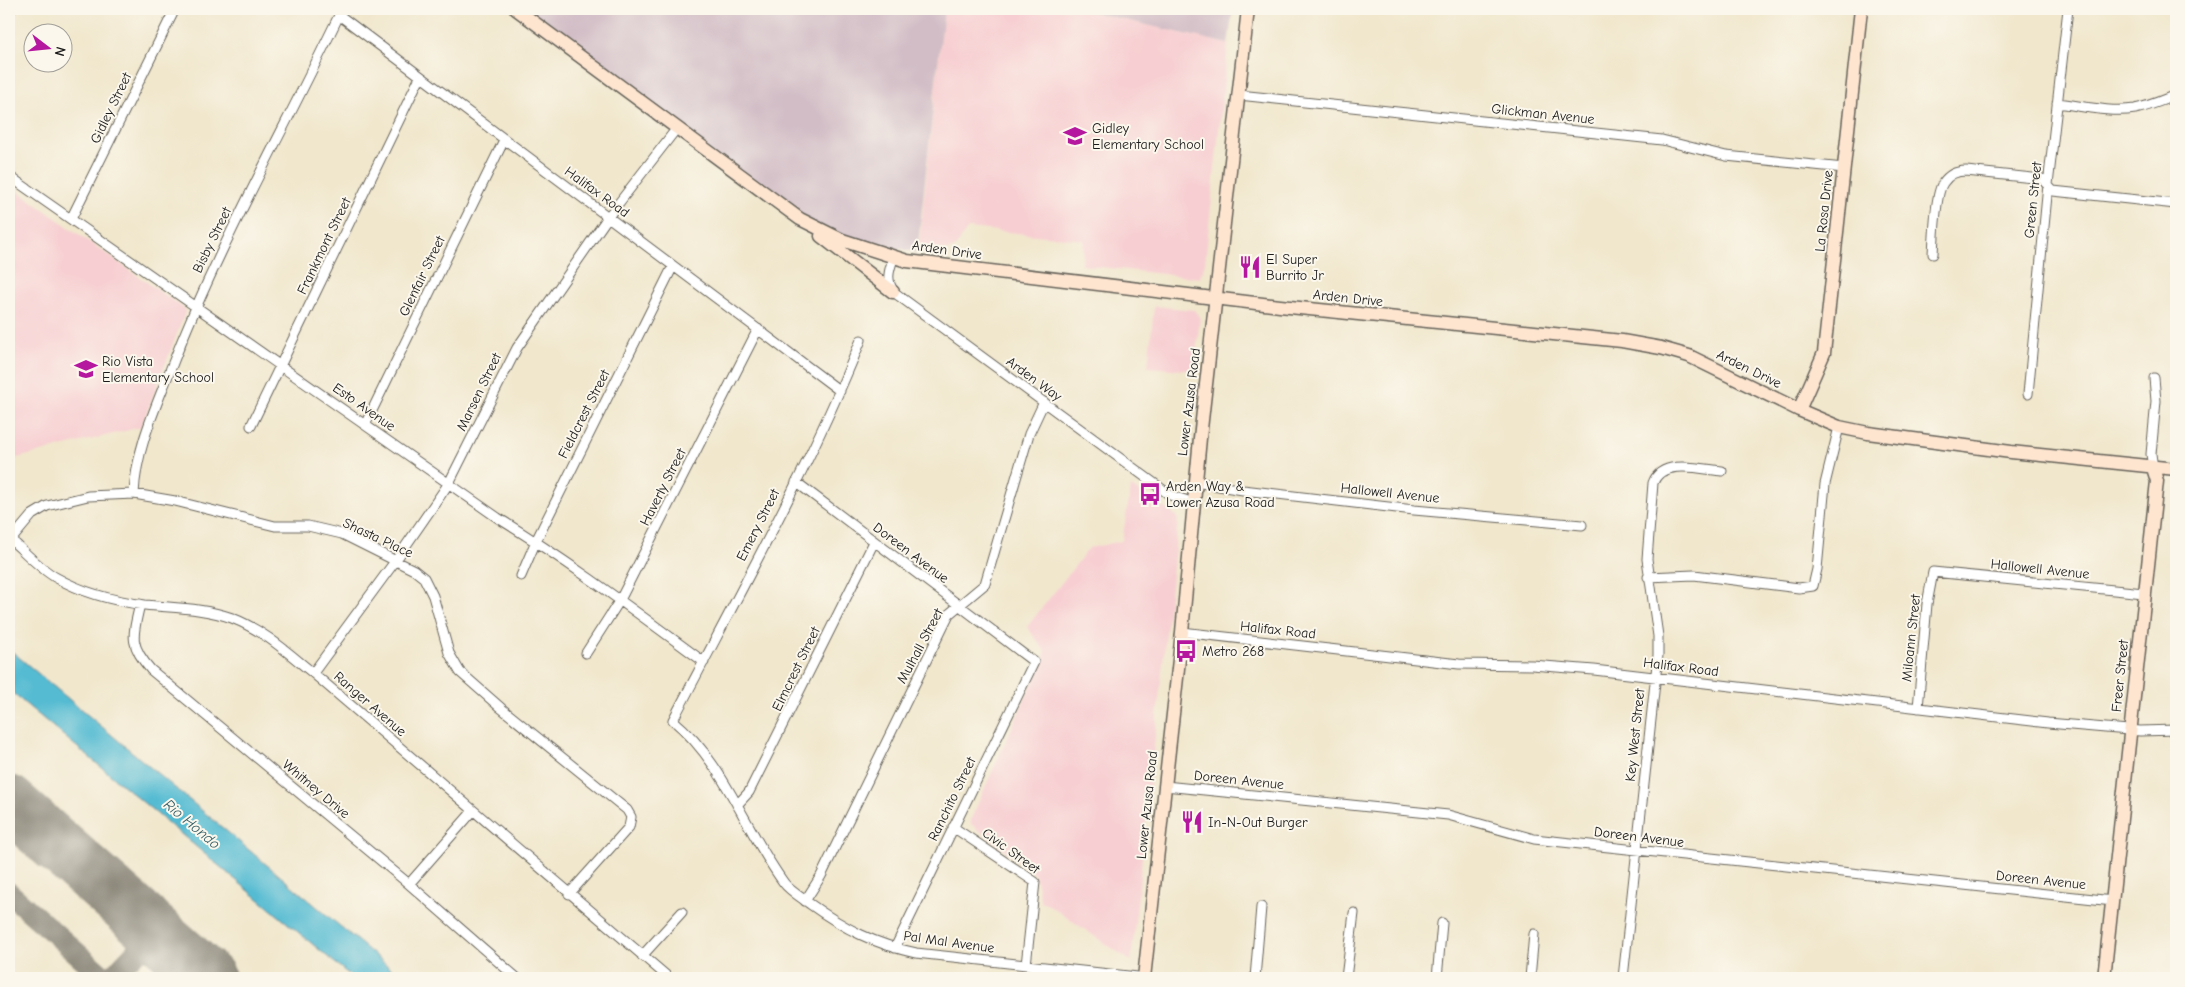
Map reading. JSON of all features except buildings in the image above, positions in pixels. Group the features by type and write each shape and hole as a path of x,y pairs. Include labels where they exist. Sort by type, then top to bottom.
{"street":[{"path":"9,13 11,9"},
{"name":"Gidley Street","path":"71,219 175,9"},
{"name":"Arden Drive","path":"516,9 800,219 842,240 912,261 1280,306 1622,341 1661,348 1690,356 1799,410 1839,427 1868,433 2011,452 2176,469"},
{"name":"Lower Azusa Road","path":"1145,978 1164,786 1182,632 1195,482 1248,9"},
{"name":"La Rosa Drive","path":"1799,410 1817,374 1824,354 1861,9"},
{"name":"Green Street","path":"2028,394 2048,186 2068,9"},
{"name":"Halifax Road","path":"340,12 420,78 840,391"},
{"name":"Bisby Street","path":"134,494 135,475 143,439 195,307 340,12"},
{"name":"Frankmont Street","path":"251,426 420,78"},
{"name":"Glickman Avenue","path":"1239,94 1662,140 1726,156 1844,168"},
{"path":"2057,103 2133,109 2149,106 2176,95"},
{"name":"Marsen Street","path":"313,673 396,560 449,483 517,348 608,217 676,128"},
{"name":"Glenfair Street","path":"365,425 504,140"},
{"path":"1933,254 1941,184 1949,175 1957,171 1966,170 2042,179 2054,191 2176,204"},
{"name":"Esto Avenue","path":"9,176 498,518 536,541 704,662"},
{"path":"800,219 893,292"},
{"path":"2176,236 2174,262 2176,281"},
{"path":"893,292 888,276 894,256"},
{"name":"Fieldcrest Street","path":"521,576 536,541 673,266"},
{"name":"Arden Way","path":"893,292 1170,495 1194,503"},
{"name":"Haverly Street","path":"586,653 620,600 758,329"},
{"name":"Emery Street","path":"673,720 796,482 840,391 861,340"},
{"name":"Freer Street","path":"2104,978 2157,481 2151,454 2156,400 2154,378"},
{"name":"Mulhall Street","path":"805,901 821,876 949,614 960,607 985,584 1029,434 1044,402"},
{"path":"1648,577 1694,575 1799,588 1813,586 1817,569 1825,484 1839,427"},
{"name":"Key West Street","path":"1623,978 1656,677 1658,636 1648,577 1647,559 1653,483 1656,474 1666,468 1676,467 1722,471"},
{"name":"Doreen Avenue","path":"796,482 1034,662"},
{"name":"Hallowell Avenue","path":"1195,482 1243,490 1404,509 1582,524"},
{"name":"Shasta Place","path":"10,539 32,515 47,506 88,496 134,494 175,501 274,526 308,526 342,534 396,560 424,578 433,596 449,653 460,672 500,708 626,810 631,818 625,833 570,894"},
{"name":"Ranger Avenue","path":"10,539 54,576 78,588 105,597 140,604 209,612 231,618 269,637 668,978"},
{"name":"Elmcrest Street","path":"736,805 749,792 874,542"},
{"name":"Hallowell Avenue","path":"1933,572 2144,592"},
{"name":"Miloann Street","path":"1918,708 1927,604 1933,572"},
{"name":"Whitney Drive","path":"140,604 134,632 134,645 140,657 151,670 409,884 517,978"},
{"name":"Halifax Road","path":"1182,632 1459,664 1558,666 2130,731 2176,730"},
{"name":"Ranchito Street","path":"895,948 1034,662"},
{"name":"Pal Mal Avenue","path":"673,720 698,743 785,884 805,901 857,934 895,948 916,953 1145,978"},
{"name":"Doreen Avenue","path":"1164,786 1448,815 1534,839 2112,901"},
{"path":"409,884 473,811"},
{"name":"Civic Street","path":"953,827 1035,882 1026,965"},
{"path":"1255,978 1262,907"},
{"path":"642,956 682,912"},
{"path":"1346,978 1354,913"},
{"path":"1438,978 1442,923"},
{"path":"1530,978 1534,934"}],"shaded area":[{"path":"517,9 944,9 917,253 899,248 894,256 800,219"},
{"name":"Gidley Elementary School","path":"944,9 1079,9 1228,44 1205,264 1199,278 1082,265 1084,240 968,228 955,248 948,250 919,246"},
{"path":"1079,9 1233,9 1228,44"},
{"name":"Rio Vista Elementary School","path":"9,185 186,310 141,427 9,460"},
{"path":"1154,306 1194,310 1200,317 1194,371 1148,367"},
{"path":"1131,487 1175,515 1178,520 1131,961 1049,905 1041,902 1035,875 971,824 971,819 1046,652 1027,627 1089,548 1122,541"}],"water":[{"name":"Rio Hondo","path":"9,649 402,978 353,978 9,690"}],"taxiway":[{"path":"9,893 105,978"},
{"path":"111,978 155,932"}],"runway":[{"path":"9,803 208,978"}],"place":[{"name":"Gidley Elementary School","path":"1075,136"},
{"name":"El Super Burrito Jr","path":"1250,267"},
{"name":"Rio Vista Elementary School","path":"86,369"},
{"name":"Arden Way & Lower Azusa Road","path":"1150,494"},
{"name":"Metro 268","path":"1186,651"},
{"name":"In-N-Out Burger","path":"1192,822"}]}
